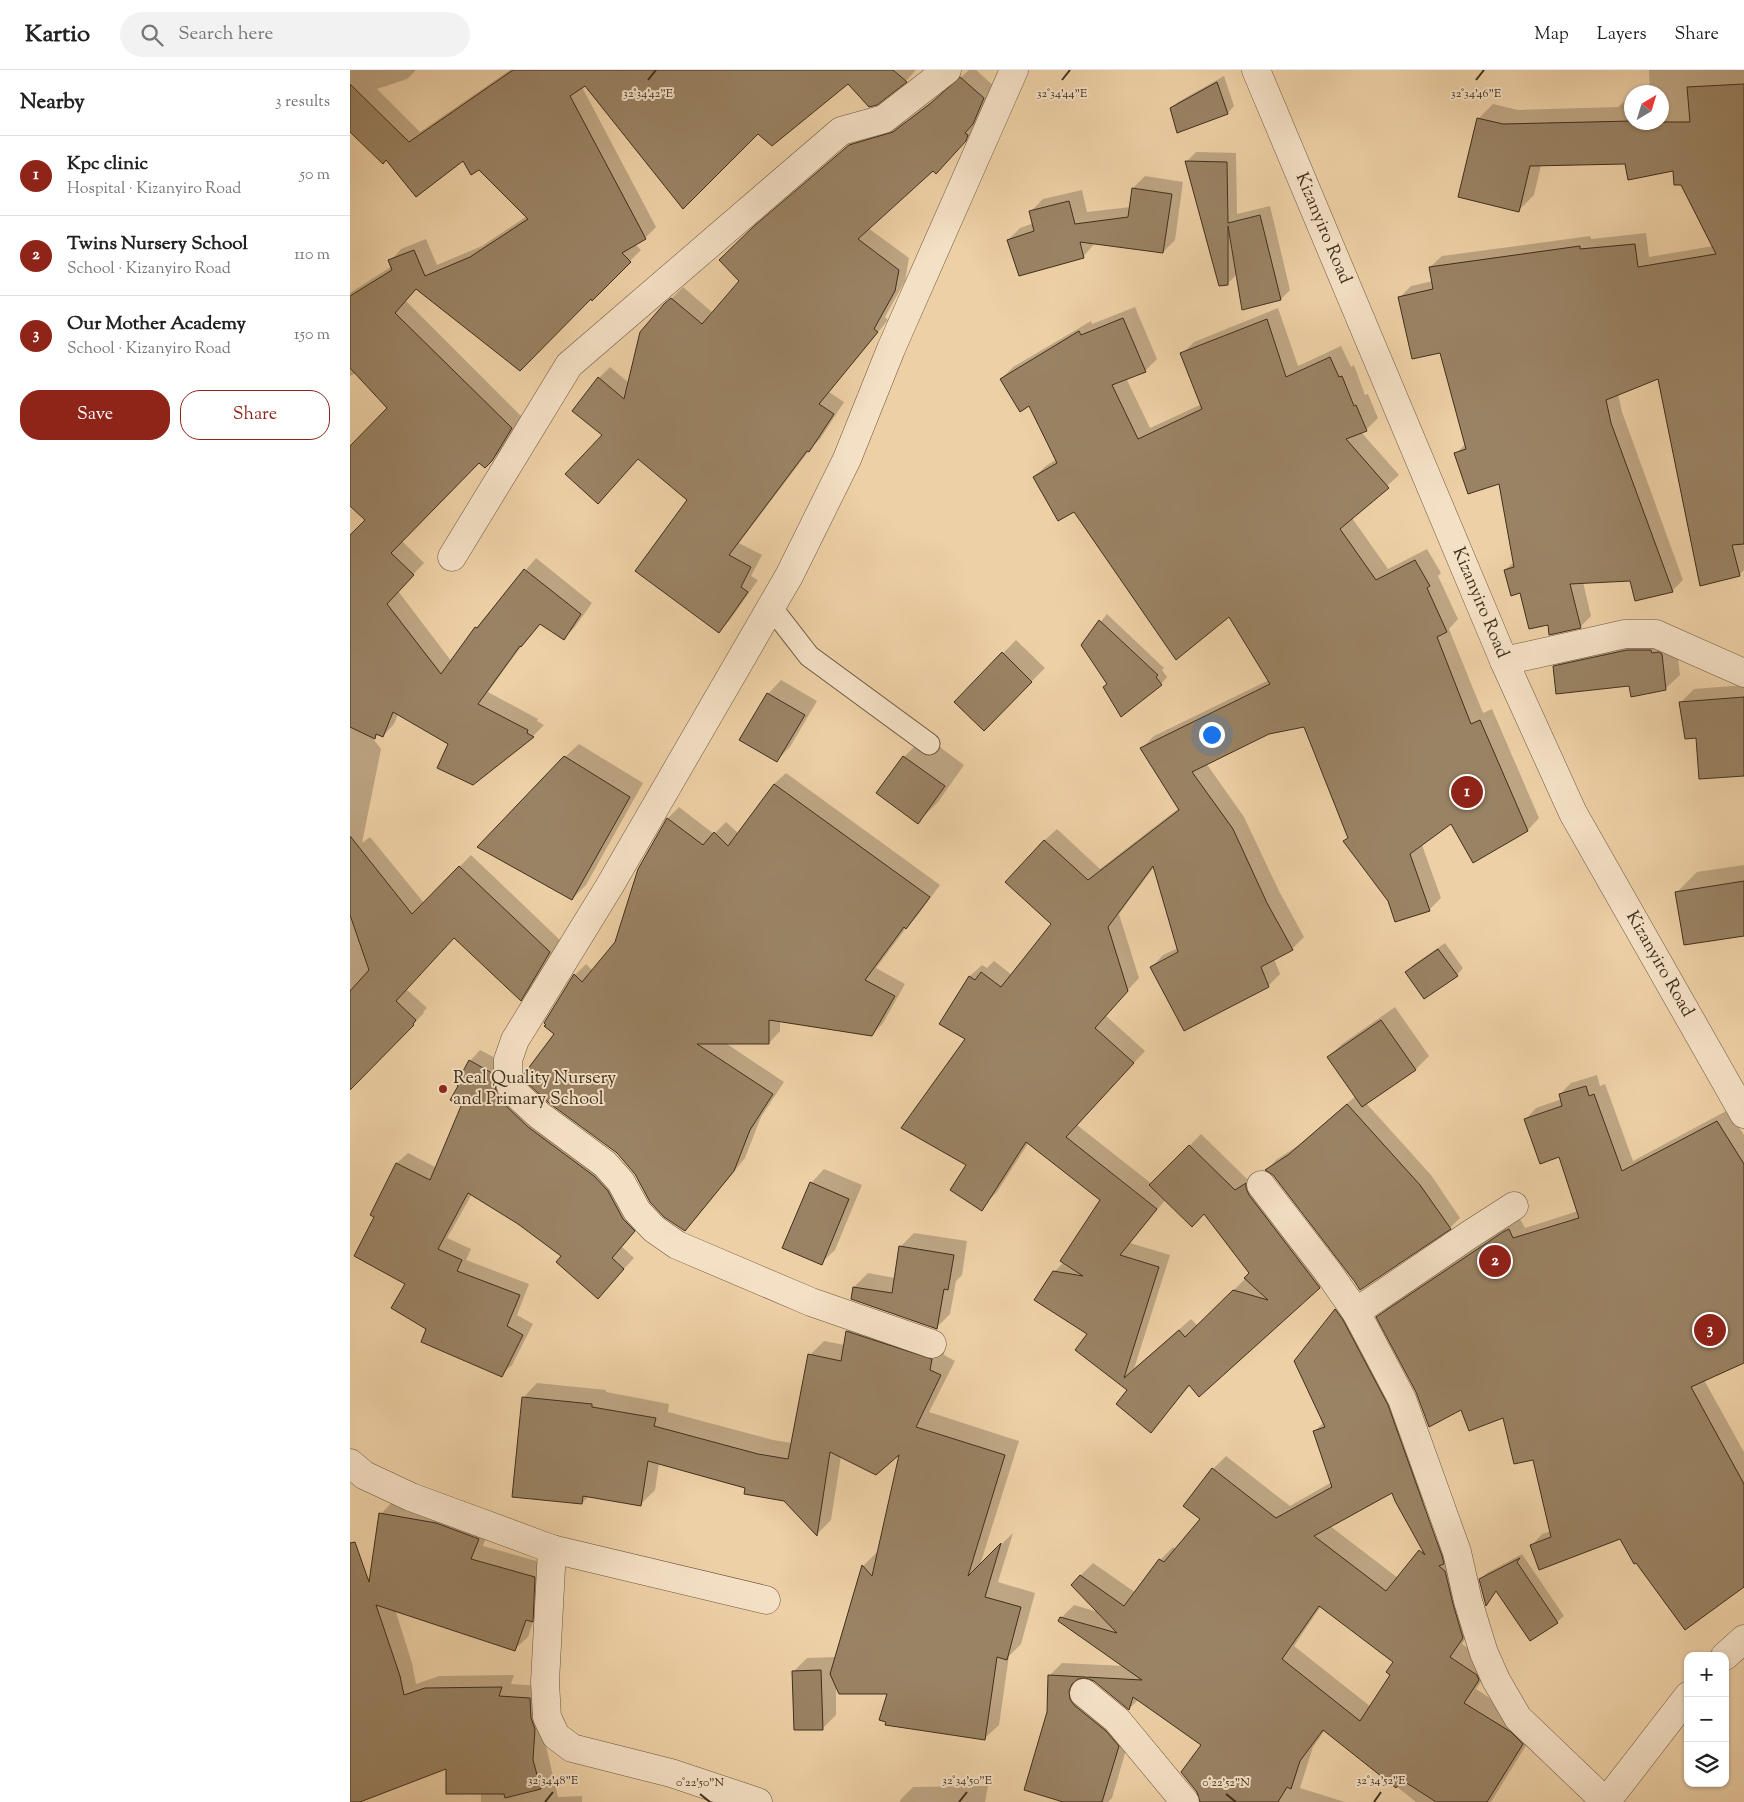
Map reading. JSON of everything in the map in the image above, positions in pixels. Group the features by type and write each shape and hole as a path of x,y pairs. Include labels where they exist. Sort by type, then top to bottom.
{"street":[{"path":"452,557 569,365 842,132 884,119 947,70"},
{"path":"932,1344 811,1302 677,1245 654,1229 638,1210 621,1182 605,1164 539,1115 512,1090 508,1076 508,1060 515,1040 609,887 789,576 847,459 895,340 1014,70"},
{"name":"Kizanyiro Road","path":"1256,70 1504,661 1573,813 1744,1114"},
{"path":"1504,661 1625,634 1656,634 1744,673"},
{"path":"1261,1185 1328,1272 1356,1312 1402,1399 1457,1552 1468,1601 1481,1645 1496,1680 1518,1718 1606,1802 1687,1697"},
{"path":"1356,1312 1514,1206"},
{"path":"350,1463 364,1476 411,1497 552,1549 766,1600"},
{"path":"552,1549 545,1682 547,1717 556,1736 572,1748 671,1773 758,1802"},
{"path":"1729,1652 1744,1639"},
{"path":"1084,1693 1117,1720 1185,1802"}],"lane":[{"path":"771,607 809,656 929,744"}],"building":[{"path":"513,70 893,70 907,82 877,105 869,107 848,84 772,146 758,134 683,209 585,86 570,96 646,239 622,253 631,262 592,301 591,299 520,371 416,289 395,313 512,428 492,461 485,468 479,463 391,553 414,575 387,604 441,674 475,627 477,628 524,569 581,614 564,640 540,624 520,646 478,704 528,730 527,733 534,737 473,785 437,768 448,744 393,712 383,737 376,734 375,739 350,727 350,535 365,520 350,506 350,446 387,408 350,368 350,296 392,270 388,260 414,250 425,276 470,257 528,219 479,170 471,175 463,161 416,197 386,160 383,164 350,132 350,84 409,142"},
{"path":"960,77 984,98 973,124 965,133 968,135 966,141 936,174 933,171 858,239 899,270 895,291 874,329 878,332 819,404 834,414 809,452 807,451 729,555 751,567 741,587 748,592 719,633 635,571 687,500 638,459 598,504 565,474 602,435 572,411 598,377 624,399 640,332 664,304 671,298 702,324 739,281 719,260 754,226 849,145 893,132 931,103"},
{"path":"1217,82 1228,114 1177,133 1170,108"},
{"path":"1744,84 1744,544 1732,545 1740,576 1700,586 1658,379 1606,400 1611,423 1673,592 1635,601 1630,581 1570,584 1581,628 1549,635 1548,625 1529,629 1520,593 1511,596 1504,570 1514,567 1499,484 1468,494 1454,453 1466,449 1440,353 1412,359 1398,297 1433,289 1429,267 1580,246 1580,249 1635,244 1638,267 1716,254 1681,185 1674,185 1673,171 1628,180 1625,164 1530,166 1519,212 1458,197 1477,118 1503,124 1624,121 1624,130 1669,130 1669,122 1690,122 1687,87"},
{"path":"1185,161 1227,162 1228,223 1260,215 1281,300 1242,310 1228,226 1228,285 1219,286"},
{"path":"1132,188 1172,194 1163,253 1080,242 1084,258 1019,276 1007,240 1034,231 1029,211 1069,201 1075,224 1128,217"},
{"path":"1123,318 1146,372 1112,385 1138,439 1202,409 1180,353 1267,319 1286,377 1330,357 1339,377 1342,376 1367,431 1346,439 1389,488 1340,529 1376,580 1415,560 1430,586 1427,588 1447,632 1437,637 1471,724 1480,720 1528,831 1473,863 1451,824 1410,854 1430,911 1395,922 1388,901 1343,841 1348,838 1304,727 1269,734 1192,772 1233,829 1267,903 1293,950 1261,967 1269,987 1184,1031 1150,967 1178,952 1153,866 1108,927 1128,991 1095,1028 1134,1063 1066,1137 1157,1209 1120,1255 1159,1267 1124,1378 1179,1330 1185,1337 1233,1290 1268,1300 1244,1278 1249,1273 1204,1214 1192,1227 1149,1185 1189,1145 1235,1190 1246,1183 1249,1195 1320,1288 1199,1397 1189,1385 1151,1433 1116,1404 1127,1390 1075,1350 1087,1334 1034,1300 1053,1271 1083,1276 1060,1261 1100,1200 1026,1142 982,1211 950,1190 966,1165 901,1128 965,1039 939,1024 969,976 975,980 981,972 1001,987 1051,924 1005,882 1044,840 1088,880 1179,810 1140,748 1270,684 1229,617 1176,660 1074,512 1058,521 1033,477 1057,463 1029,406 1020,412 1000,379 1079,331 1081,335"},
{"path":"1099,620 1158,675 1156,677 1162,685 1121,717 1103,687 1107,684 1081,645"},
{"path":"1627,650 1651,650 1652,653 1659,652 1662,654 1666,690 1631,697 1629,686 1556,694 1553,666"},
{"path":"1002,652 1032,682 984,731 954,702"},
{"path":"767,693 805,715 777,762 739,740"},
{"path":"1744,697 1744,776 1699,779 1696,738 1685,739 1679,702"},
{"path":"564,756 630,797 572,900 477,847"},
{"path":"903,756 945,786 918,824 876,793"},
{"path":"774,784 930,897 906,929 904,927 865,980 895,996 872,1036 769,1020 769,1044 697,1044 773,1094 750,1130 734,1171 685,1231 664,1217 650,1202 635,1174 617,1153 549,1103 526,1082 524,1074 554,1034 544,1026 546,1025 544,1023 574,974 582,982 615,942 638,869 667,818 703,845 714,832 728,846"},
{"path":"350,836 412,914 459,866 550,952 521,1001 454,938 396,1001 416,1020 414,1025 350,1090 350,991 369,970 350,915"},
{"path":"1744,881 1744,936 1684,945 1675,892"},
{"path":"1438,949 1458,976 1424,999 1405,972"},
{"path":"1381,1020 1416,1070 1362,1107 1327,1057"},
{"path":"469,1060 492,1073 497,1094 501,1101 528,1127 594,1176 608,1191 623,1219 635,1231 612,1258 624,1269 598,1299 556,1262 561,1256 518,1224 468,1193 438,1249 462,1260 457,1271 520,1295 507,1326 523,1335 502,1377 421,1342 426,1329 391,1308 405,1284 354,1256 374,1217 370,1215 396,1163 430,1180 461,1106 450,1100"},
{"path":"1586,1086 1589,1096 1594,1094 1622,1171 1717,1121 1744,1164 1744,1363 1691,1387 1744,1484 1744,1587 1685,1630 1636,1563 1634,1564 1620,1539 1539,1570 1530,1545 1551,1537 1533,1460 1514,1464 1503,1418 1469,1431 1461,1410 1429,1427 1416,1392 1376,1317 1509,1229 1513,1238 1579,1218 1559,1157 1540,1164 1524,1119 1562,1106 1559,1094"},
{"path":"1347,1104 1420,1185 1451,1229 1360,1290 1273,1175 1265,1170 1288,1155"},
{"path":"810,1182 849,1199 822,1265 782,1248"},
{"path":"899,1246 954,1255 948,1290 944,1289 937,1329 851,1299 853,1287 892,1293"},
{"path":"1335,1309 1343,1320 1388,1405 1442,1556 1444,1564 1439,1566 1445,1571 1463,1638 1450,1657 1477,1675 1479,1680 1464,1703 1511,1732 1523,1744 1487,1802 1436,1802 1402,1780 1396,1788 1323,1730 1300,1761 1291,1789 1287,1787 1278,1802 1200,1802 1197,1792 1181,1772 1201,1745 1133,1697 1129,1710 1094,1681 1086,1678 1078,1679 1072,1684 1069,1691 1070,1699 1074,1705 1106,1731 1119,1746 1102,1802 1063,1802 1024,1790 1047,1712 1048,1675 1142,1680 1058,1621 1060,1617 1117,1633 1071,1585 1080,1575 1124,1606 1159,1559 1164,1562 1200,1519 1183,1506 1212,1468 1276,1518 1332,1487 1313,1431 1325,1427 1294,1361","holes":["1392,1493 1425,1555 1419,1550 1386,1591 1314,1536","1319,1606 1393,1662 1386,1672 1390,1675 1360,1721 1282,1659"]},
{"path":"846,1331 932,1359 930,1370 941,1375 916,1427 1005,1455 968,1576 1001,1543 985,1597 1021,1607 1007,1660 997,1657 985,1740 885,1725 886,1722 879,1720 887,1694 839,1694 830,1674 862,1565 872,1576 899,1455 876,1475 830,1452 817,1536 784,1501 744,1494 745,1488 648,1461 641,1506 583,1496 582,1504 512,1497 522,1397 592,1404 592,1407 656,1418 654,1426 758,1454 788,1459 808,1354 841,1361"},
{"path":"379,1513 436,1523 479,1539 471,1559 535,1577 533,1622 526,1620 515,1651 376,1605 400,1676 404,1695 425,1688 502,1687 499,1696 530,1698 531,1718 535,1729 533,1760 541,1789 505,1798 504,1794 446,1794 446,1769 360,1802 350,1802 350,1543 355,1542 369,1582"},
{"path":"1520,1558 1517,1562 1558,1623 1530,1641 1496,1591 1486,1606 1479,1579"},
{"path":"821,1670 823,1730 794,1730 792,1671"}],"place":[{"name":"Kpc clinic","path":"1467,792"},
{"name":"Real Quality Nursery and Primary School","path":"443,1089"},
{"name":"Twins Nursery School","path":"1495,1261"},
{"name":"Our Mother Academy","path":"1710,1330"}]}
